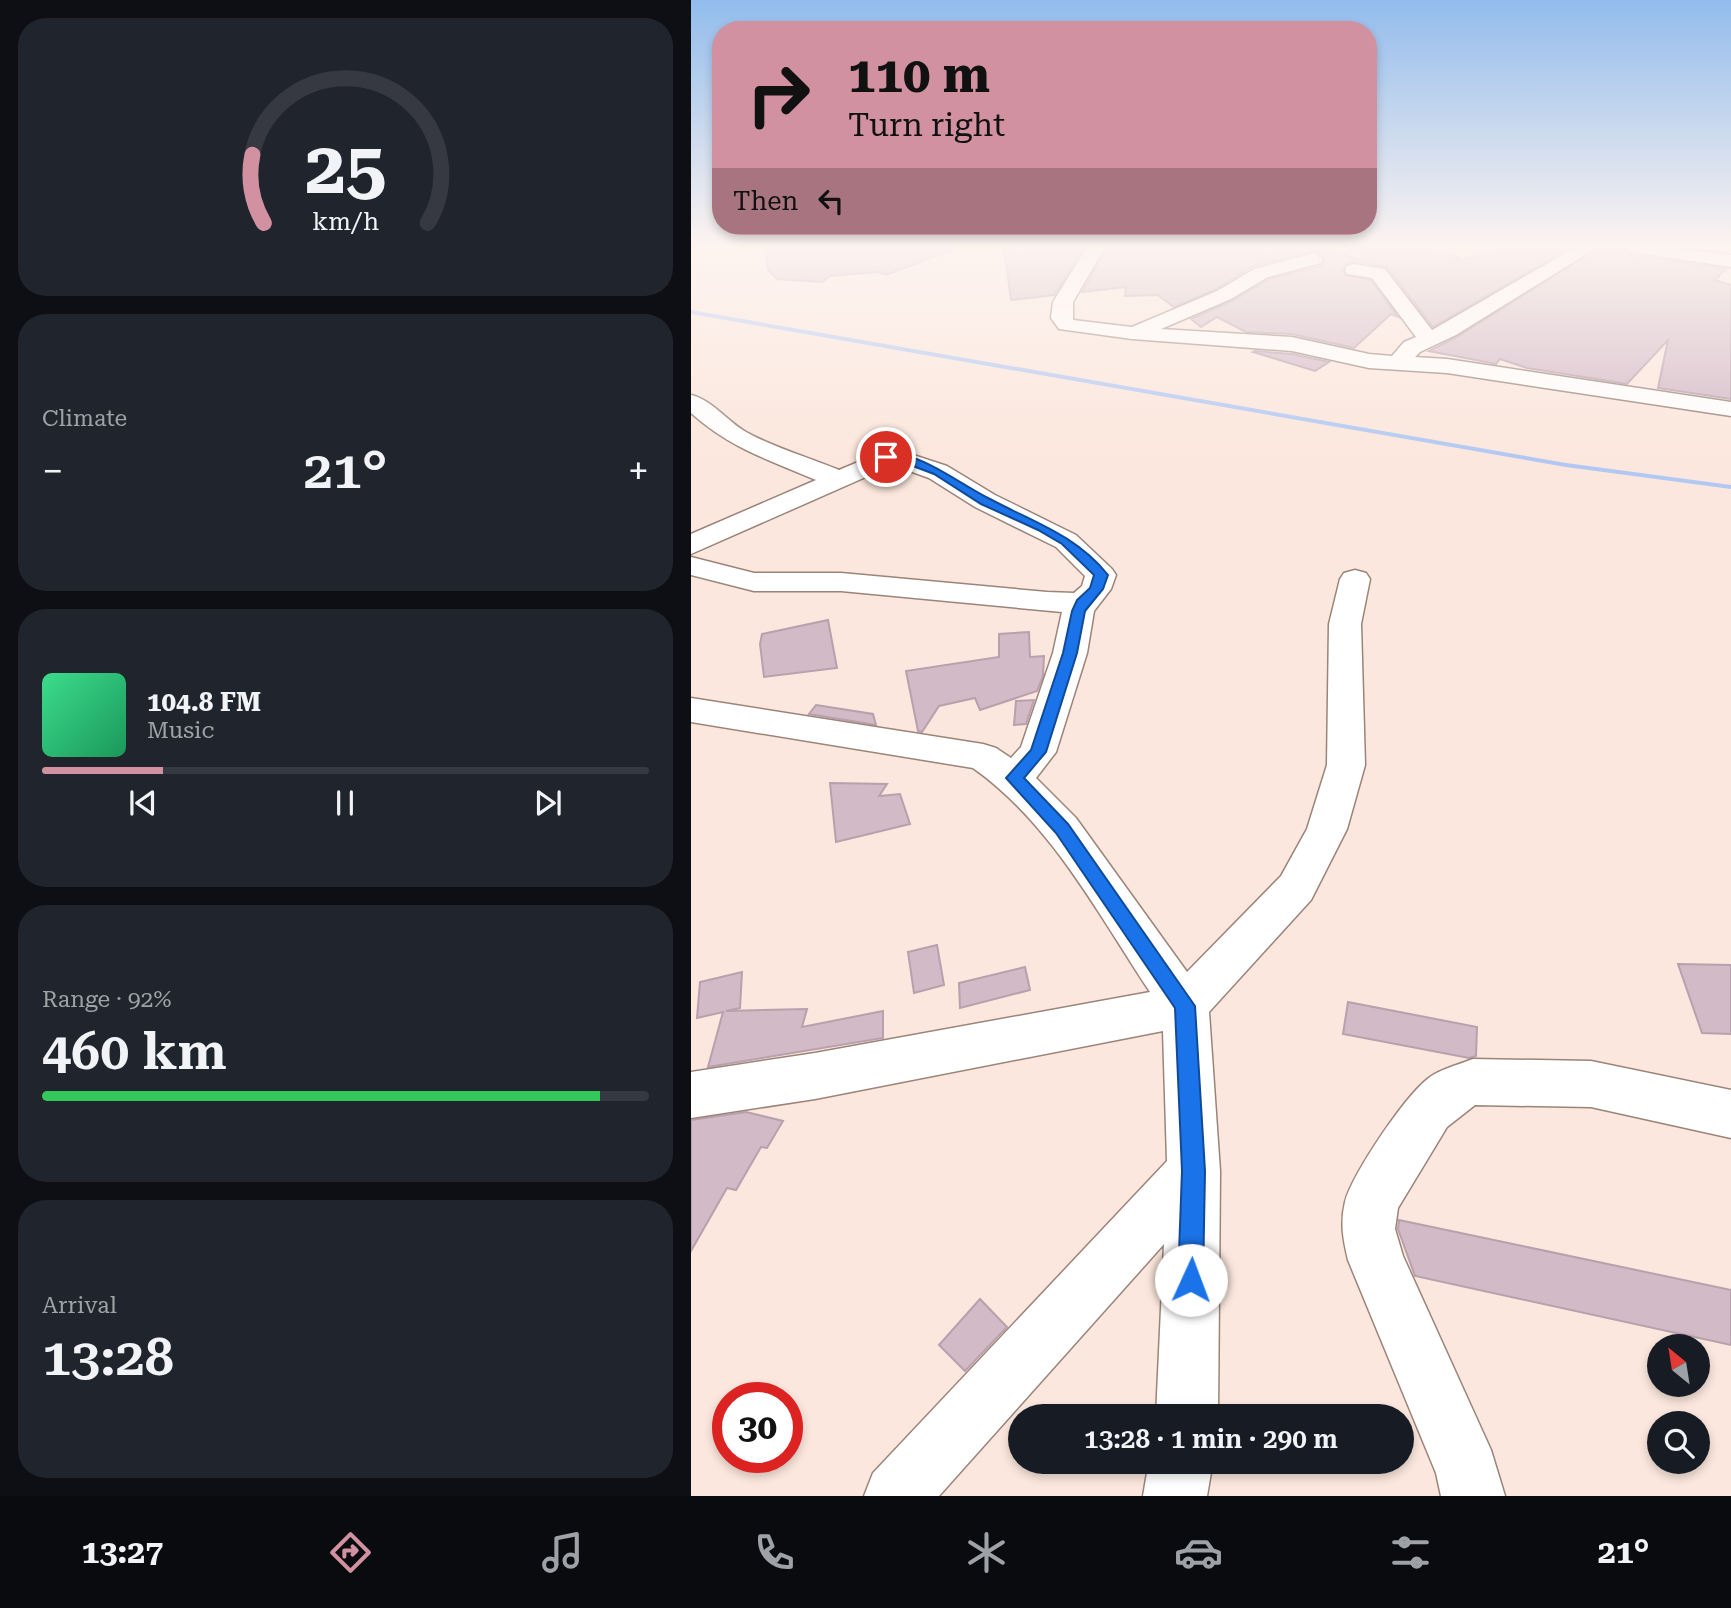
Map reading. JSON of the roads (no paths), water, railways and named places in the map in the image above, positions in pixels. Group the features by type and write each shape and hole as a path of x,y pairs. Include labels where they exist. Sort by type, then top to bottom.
{"street":[{"path":"1061,317 1066,325 1077,328 1292,344 1369,361 1502,374 1731,409"},
{"path":"1133,333 1172,317"},
{"path":"1411,317 1428,339"},
{"path":"1398,362 1412,347 1449,331 1473,317"},
{"path":"691,402 721,427 740,437 769,452 838,479"},
{"path":"691,545 892,456 938,472 985,501 1066,541 1093,564 1101,575 1101,581 1082,603 1070,653 1038,752 1014,778"},
{"path":"691,566 711,568 745,580 763,583 805,581 1034,602 1082,603"},
{"path":"691,1095 815,1076 1185,1006 1296,888 1327,829 1346,765 1345,624 1355,579"},
{"path":"691,710 983,757 1014,778 1062,828 1185,1006 1194,1171 1187,1404"},
{"path":"1473,1496 1468,1472 1376,1260 1368,1229 1372,1201 1429,1110 1450,1092 1473,1082 1591,1084 1731,1114"},
{"path":"896,1496 1194,1171"},
{"path":"1175,1496 1178,1474"}],"waterway":[{"path":"719,317 1566,465 1731,487"}]}
